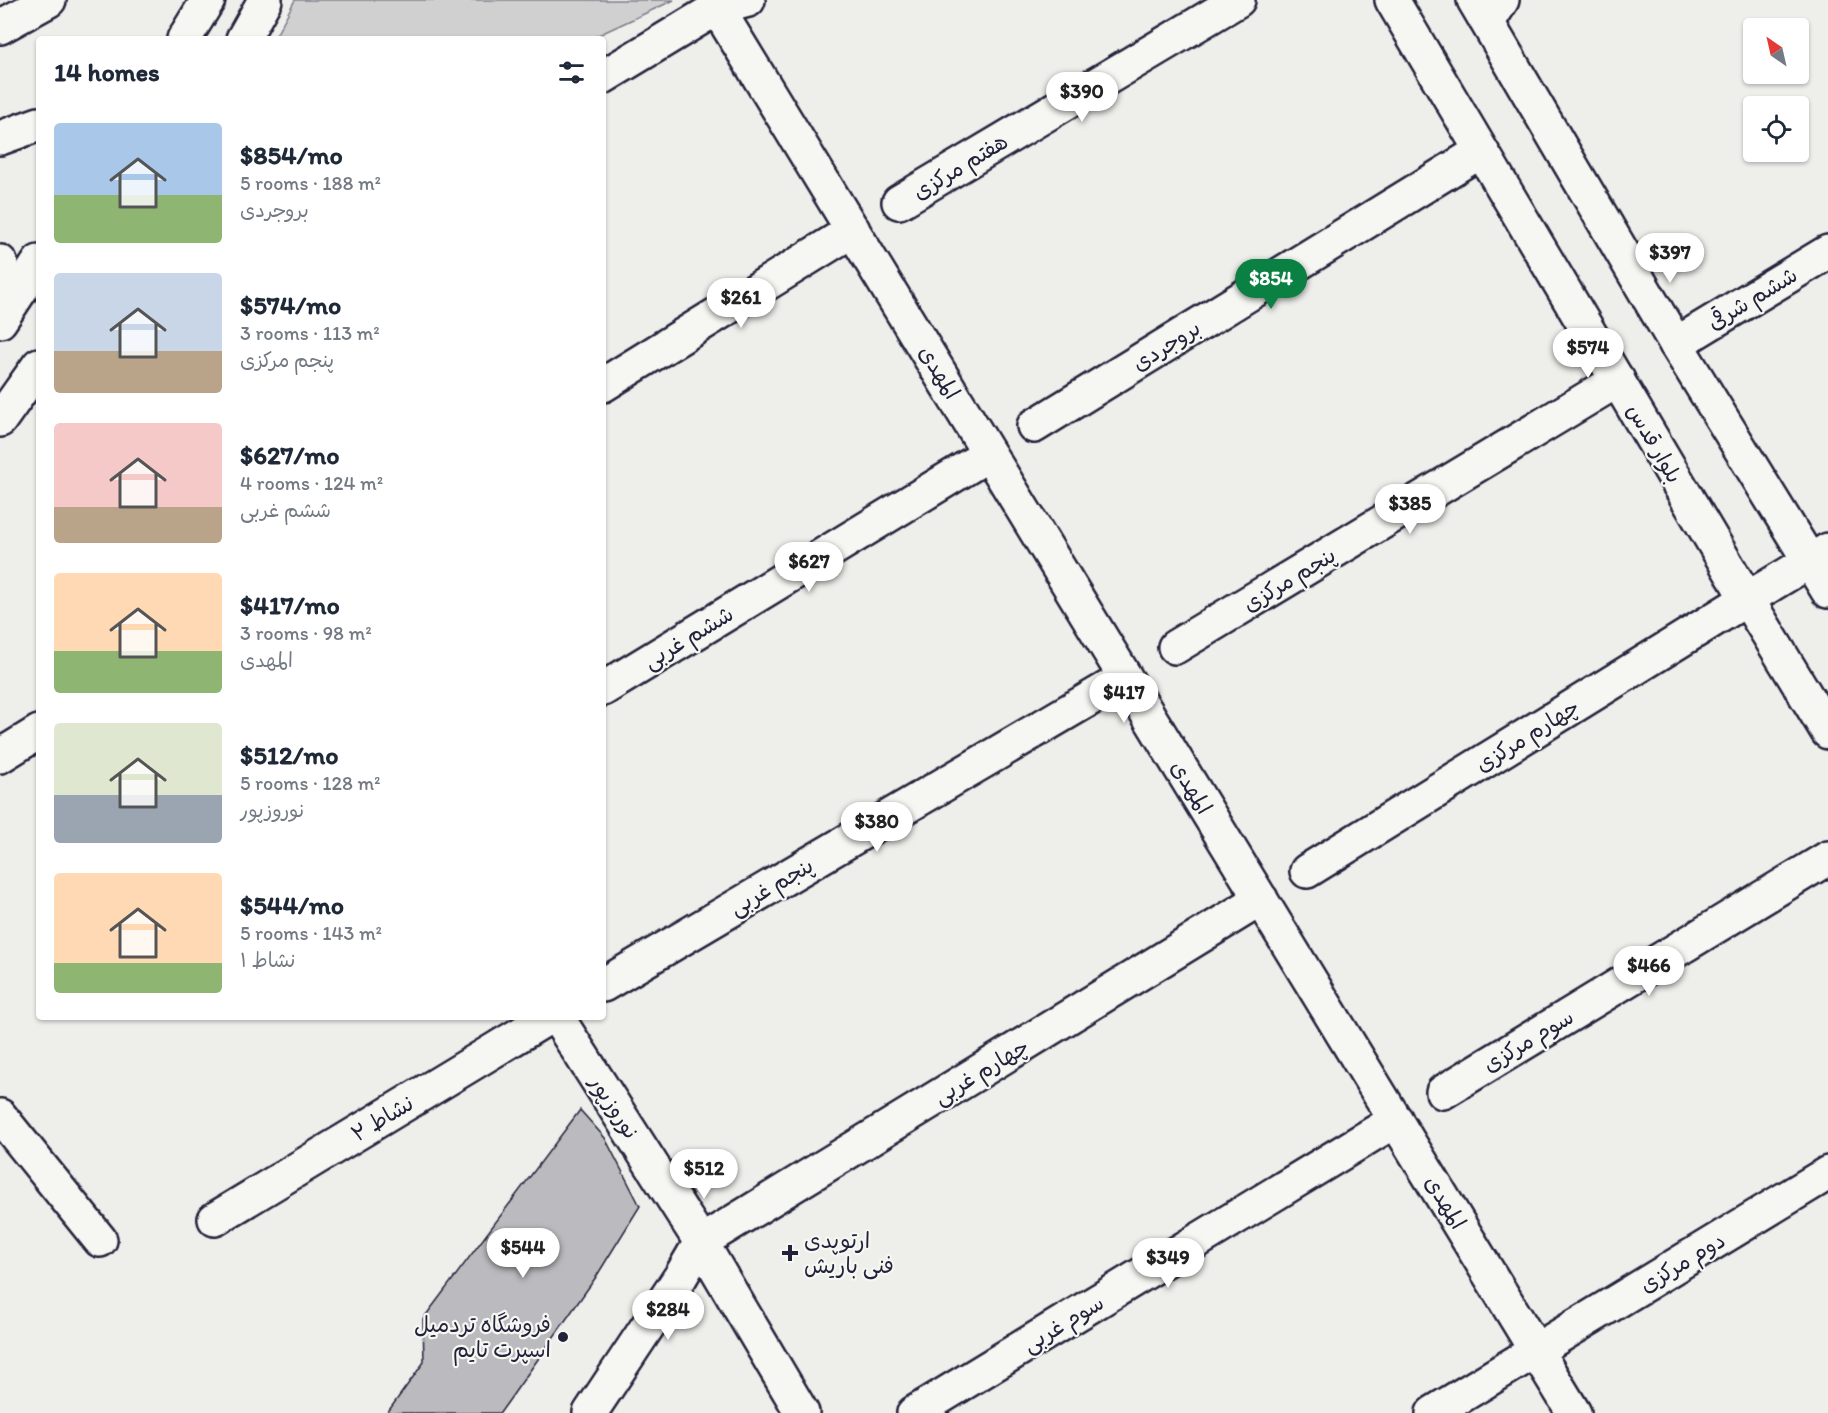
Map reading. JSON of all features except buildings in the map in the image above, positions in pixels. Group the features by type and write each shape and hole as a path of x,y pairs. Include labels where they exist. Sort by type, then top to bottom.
{"street":[{"path":"0,27 49,0"},
{"path":"186,36 208,0"},
{"path":"245,36 265,0"},
{"name":"هفتم مرکزی","path":"899,202 1238,0"},
{"name":"بلوار قدس","path":"1392,0 1828,732"},
{"path":"606,75 733,4"},
{"name":"المهدی","path":"733,4 853,230 1574,1413"},
{"path":"1488,7 1676,344 1819,556 1828,591"},
{"path":"0,138 36,125"},
{"name":"بروجردی","path":"1034,426 1481,152"},
{"path":"606,383 853,230"},
{"name":"ششم شرقی","path":"1676,344 1828,252"},
{"path":"0,262 2,268 0,294"},
{"path":"0,321 36,267"},
{"path":"0,420 36,369"},
{"name":"پنجم مرکزی","path":"1175,647 1618,380"},
{"name":"ششم غربی","path":"606,687 989,453"},
{"name":"چهارم مرکزی","path":"1307,871 1819,556"},
{"name":"پنجم غربی","path":"606,983 1125,678"},
{"path":"0,756 36,734"},
{"name":"سوم مرکزی","path":"1443,1092 1828,858"},
{"name":"چهارم غربی","path":"701,1242 1261,899"},
{"name":"نشاط ۲","path":"215,1219 544,1020"},
{"name":"نوروزپور","path":"559,1020 701,1242 802,1413"},
{"path":"0,1116 100,1240"},
{"name":"سوم غربی","path":"914,1413 1396,1120"},
{"name":"دوم مرکزی","path":"1434,1413 1828,1173"},
{"path":"590,1413 701,1242"}],"shaded area":[{"path":"295,0 674,0 596,36 276,36"}],"place":[{"name":"ارتوپدی فنی باریش","path":"790,1253"},
{"name":"فروشگاه تردمیل اسپرت تایم","path":"563,1337"}]}
